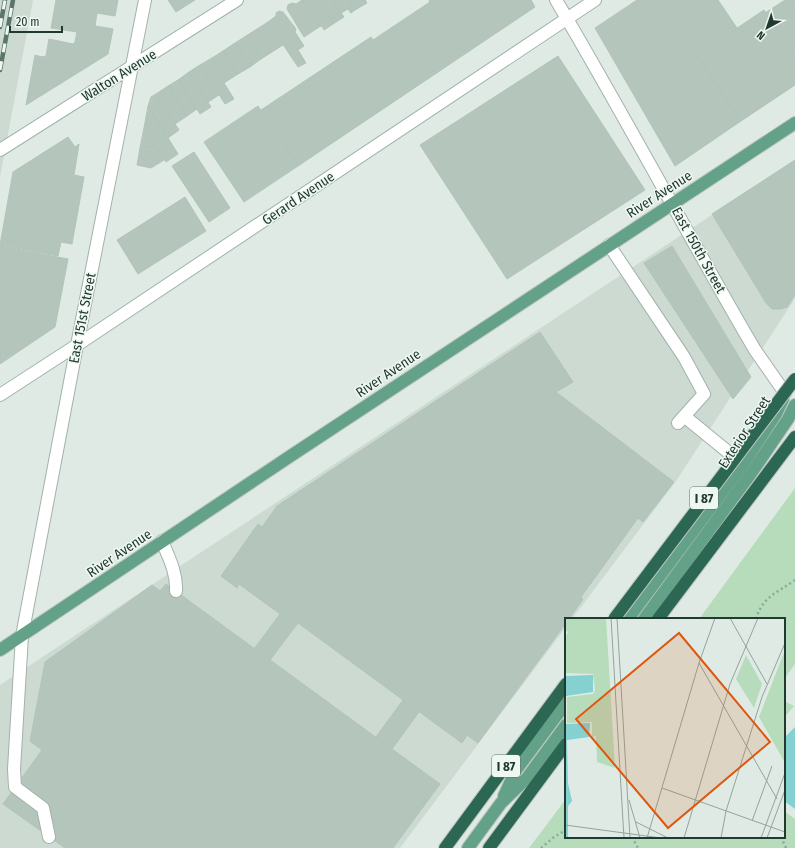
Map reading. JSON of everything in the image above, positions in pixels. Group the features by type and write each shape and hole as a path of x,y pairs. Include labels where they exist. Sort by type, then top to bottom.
{"highway":[{"name":"I 87","path":"615,618 795,379"},
{"name":"I 87","path":"659,618 795,437"},
{"name":"I 87","path":"445,848 565,685"},
{"name":"I 87","path":"489,848 565,745"}],"main road":[{"name":"River Avenue","path":"0,650 795,123"},
{"name":"Exterior Street","path":"645,618 748,468 795,375"},
{"name":"Exterior Street","path":"629,618 788,419 795,405"},
{"path":"502,803 516,770 565,704"},
{"path":"468,848 502,803 527,778 565,726"}],"street":[{"name":"East 151st Street","path":"49,837 43,808 15,787 14,769 22,636 77,345 145,0"},
{"name":"Walton Avenue","path":"0,150 237,0"},
{"name":"East 150th Street","path":"556,0 752,344 786,393"},
{"name":"Gerard Avenue","path":"0,395 595,0"},
{"path":"609,245 684,357 704,394 681,420 748,468"},
{"path":"162,542 174,569 177,581 176,591"}],"path":[{"path":"756,618 760,607 767,599 795,580"},
{"path":"540,848 565,831"},
{"path":"633,838 638,848"},
{"path":"781,838 786,848"}],"shaded area":[{"path":"0,0 33,0 0,177"},
{"path":"795,160 794,300 676,481 573,618 565,618 565,628 400,848 0,848 0,685"}],"green space":[{"path":"795,488 795,664 785,678 785,618 700,618"},
{"path":"785,702 794,706 785,717"},
{"path":"565,800 565,838 785,838 785,812 795,819 795,848 529,848"}],"water":[{"path":"795,727 795,809 785,802 785,737"}],"building":[{"path":"56,0 118,0 115,16 97,13 95,26 113,29 108,54 26,105 35,55 42,57 46,56 49,39 73,44 75,42 77,32 51,28"},
{"path":"168,0 195,0 176,12"},
{"path":"302,0 318,0 333,24 324,30 322,26 319,27"},
{"path":"302,0 319,27 304,37 287,9 288,5 292,3 296,4"},
{"path":"318,0 333,0 344,17 333,24"},
{"path":"333,0 349,0 355,10 351,13 348,9 341,13"},
{"path":"349,0 365,0 367,3 355,10"},
{"path":"429,0 531,0 535,7 298,166 261,110 371,37 373,40 430,2"},
{"path":"637,0 718,0 737,28 697,55 741,121 675,166 595,28"},
{"path":"785,0 795,0 795,57 765,13"},
{"path":"764,10 795,57 795,85 741,121 697,55"},
{"path":"279,11 283,12 296,29 295,32 304,46 298,50 306,63 298,67 268,22 276,16 276,13"},
{"path":"268,22 283,45 272,52 257,29"},
{"path":"257,29 272,52 261,59 246,36"},
{"path":"246,36 261,59 250,67 235,43"},
{"path":"235,43 250,67 238,74 223,51"},
{"path":"223,51 238,74 227,81 212,58"},
{"path":"558,56 645,190 507,279 420,145"},
{"path":"212,58 227,81 224,83 234,99 225,104 200,65"},
{"path":"200,65 219,95 208,102 189,72"},
{"path":"189,72 211,107 200,114 178,80"},
{"path":"178,80 197,109 187,116 168,86"},
{"path":"168,86 187,116 175,124 156,94"},
{"path":"156,94 179,130 168,138 148,106 151,97"},
{"path":"148,106 178,154 166,162 144,128"},
{"path":"258,106 298,166 244,202 204,142"},
{"path":"144,128 153,142 155,146 140,148"},
{"path":"68,137 75,147 79,144 74,175 84,177 72,244 61,242 58,256 0,245 13,172"},
{"path":"155,146 164,160 151,168 137,165 140,148"},
{"path":"194,152 230,208 209,222 172,166"},
{"path":"795,160 795,295 787,307 772,309 766,303 712,214"},
{"path":"185,197 206,231 138,274 117,240"},
{"path":"0,246 68,259 55,327 0,364"},
{"path":"672,246 751,377 733,399 644,263"},
{"path":"540,332 573,382 556,392 674,482 643,522 638,518 581,597 583,599 570,618 565,618 565,624 478,743 467,735 462,743 298,623 280,614 239,584 237,588 221,576 258,524 262,527 277,506"},
{"path":"166,584 440,784 393,848 65,848 3,804 42,750 30,741 45,662 152,585 160,591"},
{"path":"280,614 298,623 270,660 254,649"},
{"path":"403,700 419,712 392,749 376,737"}],"railway":[{"path":"0,27 5,0"},
{"path":"0,70 13,0"}]}
